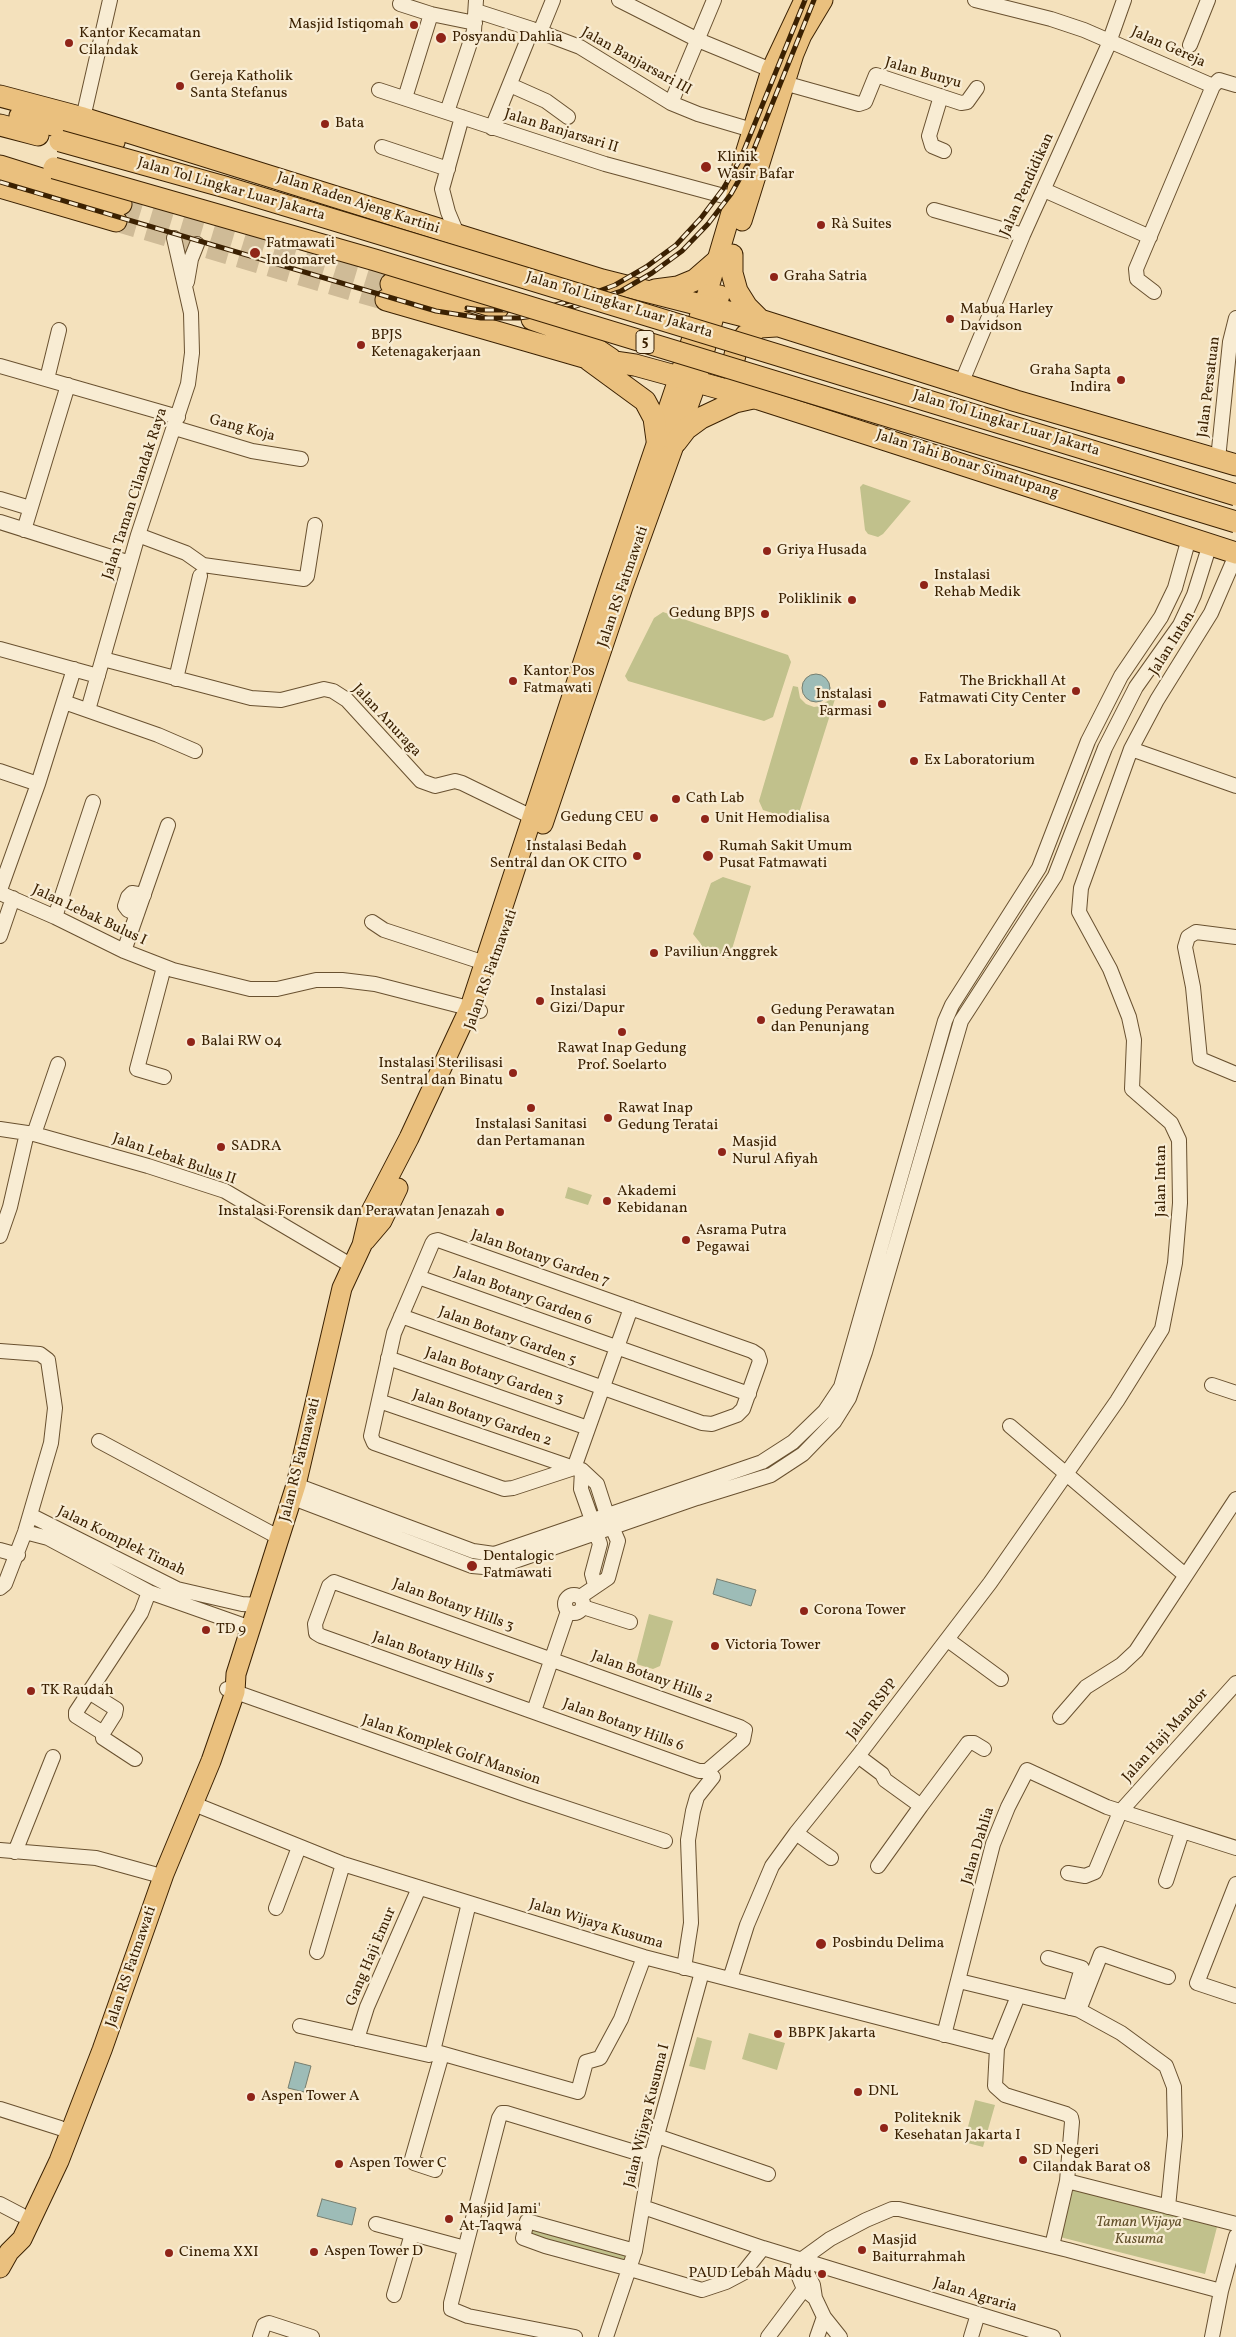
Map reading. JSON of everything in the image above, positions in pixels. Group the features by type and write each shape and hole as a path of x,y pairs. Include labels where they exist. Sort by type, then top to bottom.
{"highway":[{"name":"Jalan Raden Ajeng Kartini","path":"0,96 82,118 602,280 710,308"},
{"path":"0,111 382,220 451,234"},
{"name":"Jalan Tol Lingkar Luar Jakarta","path":"0,125 225,187 1236,495"},
{"name":"Jalan Tol Lingkar Luar Jakarta","path":"0,153 375,260 1236,522"},
{"path":"0,166 58,184 120,208 0,188"},
{"path":"480,243 656,314 662,319 668,331 666,348 658,359 626,364 583,338 561,328 475,301 390,289 518,336 587,358 626,364 688,379"},
{"path":"637,288 657,290 678,287 695,280 725,257 737,291 747,307 768,323"},
{"path":"438,296 518,336"},
{"path":"710,308 768,323 1028,404 1227,462"},
{"path":"756,398 745,391 736,378 733,363 737,348 746,335 768,323"},
{"path":"587,358 605,373 646,401 666,441 718,409 756,398"},
{"name":"Jalan Tahi Bonar Simatupang","path":"688,379 756,398 1082,502 1208,553 1236,554"},
{"path":"1028,404 1044,419 1054,424 1236,480"},
{"path":"1082,502 1119,504 1236,539"}],"main road":[{"name":"Jalan RS Fatmawati","path":"0,2268 9,2252 22,2239 67,2143 125,1990 164,1874 194,1804 294,1491 311,1428 337,1306 362,1245 369,1215 402,1166 475,1009 688,379 777,77 804,0"},
{"name":"Jalan RS Fatmawati","path":"725,257 735,199 752,130 777,77 823,0"},
{"name":"Jalan RS Fatmawati","path":"475,1009 484,963 532,817 580,694"},
{"name":"Jalan RS Fatmawati","path":"9,2252 11,2236 60,2128 115,1994 154,1874 233,1685"}],"street":[{"path":"82,118 110,0"},
{"path":"492,128 536,30 553,0"},
{"path":"619,0 777,77"},
{"path":"671,103 714,0"},
{"name":"Jalan Gereja","path":"975,0 1051,19 1110,40 1213,86 1136,269 1136,276 1154,292"},
{"name":"Jalan Pendidikan","path":"962,384 1023,234 1110,40 1124,0"},
{"path":"1190,45 1208,0"},
{"name":"Jalan Banjarsari III","path":"400,4 431,14 476,11 536,30 580,48 671,103 698,114 752,130"},
{"path":"447,112 467,55 476,11"},
{"path":"405,98 431,14"},
{"name":"Jalan Bunyu","path":"777,77 862,104 866,101 873,77 878,75 955,102 967,102 977,88"},
{"path":"1213,86 1222,80 1236,85"},
{"path":"510,85 538,97 568,117"},
{"name":"Jalan Banjarsari II","path":"379,90 605,164 735,199"},
{"path":"942,96 929,136 932,146 944,151"},
{"path":"451,234 443,196 462,117"},
{"path":"382,147 448,169"},
{"path":"1044,190 1150,237"},
{"path":"934,210 1023,234"},
{"name":"Jalan Taman Cilandak Raya","path":"88,710 138,535 188,384 192,353 191,313 174,238"},
{"name":"Jalan Taman Cilandak Raya","path":"186,286 191,259 198,244"},
{"name":"Jalan Persatuan","path":"1227,462 1230,342 1236,318"},
{"path":"47,379 59,330"},
{"name":"Gang Koja","path":"0,366 68,385 176,422 252,451 301,459"},
{"path":"24,530 68,385"},
{"path":"0,499 30,508"},
{"path":"0,522 130,563"},
{"path":"138,535 186,553 203,565 263,575 306,578 315,525"},
{"path":"294,1491 472,1566 495,1568 610,1521 771,1475 803,1454 834,1422 844,1406 945,1022 952,1005 1039,868 1088,742 1122,676 1161,618 1175,588 1187,546"},
{"path":"858,1351 961,1021 1055,876 1105,748 1136,687 1180,625 1194,595 1208,553"},
{"name":"Jalan Intan","path":"1065,1473 1116,1401 1162,1329 1175,1263 1180,1203 1179,1140 1171,1123 1132,1089 1134,1040 1130,1017 1110,970 1079,912 1081,888 1131,749 1157,700 1211,613 1236,554"},
{"path":"176,679 200,576"},
{"path":"0,648 98,676"},
{"name":"Jalan Anuraga","path":"103,659 261,699 281,700 324,689 333,691 347,700 421,781 435,786 455,781 532,817"},
{"path":"0,936 4,894 74,669"},
{"path":"64,702 195,751"},
{"path":"1131,749 1236,786"},
{"path":"0,771 38,784"},
{"path":"56,917 93,802"},
{"path":"124,952 168,825"},
{"path":"1027,889 1043,897"},
{"name":"Jalan Lebak Bulus I","path":"4,894 56,917 124,952 164,967 250,988 277,989 316,980 342,980 375,984 475,1009"},
{"path":"372,922 384,930 484,963"},
{"path":"1236,937 1196,932 1188,936 1185,944 1195,1004 1199,1056 1203,1062 1236,1074"},
{"path":"164,967 137,1069 164,1077"},
{"path":"0,1236 31,1134 58,1064"},
{"name":"Jalan Lebak Bulus II","path":"0,1129 31,1134 148,1166 225,1191 352,1266"},
{"name":"Jalan Botany Garden 7","path":"418,1277 432,1244 438,1240 631,1308 752,1351 758,1356 760,1361 748,1394"},
{"path":"418,1277 394,1333 371,1436 374,1443 504,1488 513,1488 578,1469"},
{"name":"Jalan Botany Garden 6","path":"418,1277 748,1394"},
{"path":"596,1585 592,1574 600,1544 581,1489 578,1469 588,1428 631,1308"},
{"name":"Jalan Botany Garden 5","path":"401,1316 702,1423 712,1424 737,1415 743,1410 748,1394"},
{"path":"0,1588 5,1584 18,1555 30,1516 50,1443 55,1408 48,1360 40,1354 3,1351"},
{"name":"Jalan Botany Garden 3","path":"388,1358 588,1428"},
{"path":"1212,1385 1236,1394"},
{"name":"Jalan Botany Garden 2","path":"379,1401 578,1469"},
{"path":"1010,1426 1185,1575"},
{"path":"99,1441 280,1538"},
{"path":"534,1711 568,1611 577,1613 582,1602 596,1585 608,1578 618,1541 597,1484 578,1469"},
{"name":"Jalan RSPP","path":"730,1980 747,1925 765,1880 796,1833 948,1640 990,1583 1065,1473"},
{"path":"1060,1718 1086,1687 1121,1665 1136,1651 1236,1499"},
{"name":"Jalan Komplek Timah","path":"30,1516 50,1532 149,1592 251,1628"},
{"name":"Jalan Komplek Timah","path":"25,1532 50,1532 177,1589 242,1604 258,1605"},
{"path":"0,1550 18,1555"},
{"name":"Jalan Botany Hills 5","path":"341,1583 334,1582 329,1586 315,1624 316,1632 321,1636 534,1711"},
{"name":"Jalan Botany Hills 3","path":"341,1583 553,1659"},
{"path":"103,1733 76,1716 89,1692 141,1613 149,1592"},
{"path":"582,1602 630,1622"},
{"path":"948,1640 1001,1679"},
{"name":"Jalan Botany Hills 2","path":"553,1659 744,1730 744,1740 707,1771 700,1771"},
{"name":"Jalan Haji Mandor","path":"1068,1872 1085,1876 1095,1872 1120,1812 1236,1683"},
{"name":"Jalan Komplek Golf Mansion","path":"233,1685 532,1797 665,1841"},
{"path":"89,1692 116,1709 116,1714 103,1733 104,1739 135,1759"},
{"name":"Jalan Botany Hills 6","path":"534,1711 700,1771"},
{"path":"878,1866 968,1743 974,1743 984,1749"},
{"path":"15,1852 53,1757"},
{"path":"856,1759 882,1774 886,1780 921,1806"},
{"name":"Jalan Dahlia","path":"944,2035 993,1844 1008,1807 1028,1770 1120,1812 1236,1848"},
{"path":"684,1968 691,1923 688,1840 692,1811 697,1798 713,1777"},
{"name":"Jalan Wijaya Kusuma","path":"194,1804 344,1864 644,1957 997,2048"},
{"path":"1166,1881 1182,1832"},
{"path":"796,1833 831,1858"},
{"path":"276,1908 299,1847"},
{"path":"0,1850 96,1858 154,1874"},
{"path":"317,1952 344,1864"},
{"path":"1236,1884 1197,1983 1236,1996"},
{"name":"Gang Haji Emur","path":"357,2039 367,2007 419,1888"},
{"path":"435,2170 414,2163 412,2159 469,1903"},
{"path":"1075,2009 1101,1954 1168,1977"},
{"path":"300,2026 429,2054 437,2053 577,2092 588,2061 600,2058 621,2019 644,1957"},
{"path":"1048,1958 1082,1968 1075,2009"},
{"name":"Jalan Wijaya Kusuma I","path":"606,2337 636,2252 652,2157 702,1972"},
{"path":"959,1981 1075,2009 1121,2033 1166,2066 1174,2087 1174,2136 1168,2207"},
{"path":"1018,1996 997,2048 995,2086 999,2091 1071,2117 1073,2127 1067,2182 1052,2246"},
{"path":"0,2109 60,2128"},
{"path":"575,2337 468,2316 451,2309 498,2118 502,2114 652,2157"},
{"path":"657,2136 768,2174"},
{"path":"1067,2182 1236,2224"},
{"path":"0,2204 21,2215"},
{"name":"Jalan Agraria","path":"643,2207 763,2248 1053,2337"},
{"path":"768,2337 809,2294 813,2284 801,2260 830,2239 892,2209 907,2210 1052,2246 1221,2291"},
{"path":"636,2252 527,2221 522,2238 702,2290 726,2282 743,2272 763,2248"},
{"path":"376,2224 465,2248"},
{"path":"394,2295 412,2234"},
{"path":"1212,2337 1221,2291 1236,2236"},
{"path":"809,2294 840,2337"},
{"path":"970,2337 978,2314"},
{"path":"817,2337 824,2317"},
{"path":"260,2337 264,2325 269,2323 312,2337"}],"green space":[{"path":"863,484 911,501 883,534 878,537 868,534 865,530 860,487"},
{"path":"663,612 788,655 791,662 773,717 764,721 628,681 625,676 654,618"},
{"path":"793,686 798,687 800,698 806,704 814,707 820,706 832,698 835,699 799,813 791,819 763,810 759,801"},
{"path":"723,877 751,886 729,959 701,950 701,944 693,934 711,883"},
{"path":"568,1187 592,1195 588,1205 565,1198"},
{"path":"649,1614 673,1621 660,1666 653,1669 636,1664"},
{"path":"749,2033 785,2043 777,2070 742,2059"},
{"path":"697,2037 712,2041 705,2070 689,2066"},
{"path":"975,2100 995,2105 983,2147 964,2142"},
{"name":"Taman Wijaya Kusuma","path":"1073,2190 1217,2227 1205,2274 1060,2237"},
{"path":"527,2221 627,2249 623,2265 523,2238"}],"water":[{"path":"816,674 826,678 830,688 826,698 816,702 806,698 802,688 806,678"},
{"path":"717,1579 756,1590 751,1606 713,1594"},
{"path":"295,2062 311,2066 304,2092 288,2088"},
{"path":"322,2199 356,2208 352,2225 317,2216"}],"tunnel":[{"path":"122,201 392,282"},
{"path":"116,221 386,300"}],"railway":[{"path":"467,308 517,310 552,306 583,297 615,285 646,267 676,245 701,218 723,189 740,160 805,0"},
{"path":"0,182 436,311 481,318 519,318 555,313 621,291 652,273 682,251 708,224 731,194 748,164 814,0"}],"place":[{"name":"Masjid Istiqomah","path":"414,25"},
{"name":"Posyandu Dahlia","path":"441,38"},
{"name":"Kantor Kecamatan Cilandak","path":"69,43"},
{"name":"Gereja Katholik Santa Stefanus","path":"180,86"},
{"name":"Bata","path":"325,124"},
{"name":"Klinik Wasir Bafar","path":"706,167"},
{"name":"Rà Suites","path":"821,225"},
{"name":"Fatmawati Indomaret","path":"255,253"},
{"name":"Graha Satria","path":"774,277"},
{"name":"Mabua Harley Davidson","path":"950,319"},
{"name":"BPJS Ketenagakerjaan","path":"361,345"},
{"name":"Graha Sapta Indira","path":"1121,380"},
{"name":"Griya Husada","path":"767,551"},
{"name":"Instalasi Rehab Medik","path":"924,585"},
{"name":"Poliklinik","path":"852,600"},
{"name":"Gedung BPJS","path":"765,614"},
{"name":"Kantor Pos Fatmawati","path":"513,681"},
{"name":"The Brickhall At Fatmawati City Center","path":"1076,691"},
{"name":"Instalasi Farmasi","path":"882,704"},
{"name":"Ex Laboratorium","path":"914,761"},
{"name":"Cath Lab","path":"676,799"},
{"name":"Gedung CEU","path":"654,818"},
{"name":"Unit Hemodialisa","path":"705,819"},
{"name":"Instalasi Bedah Sentral dan OK CITO","path":"637,856"},
{"name":"Rumah Sakit Umum Pusat Fatmawati","path":"708,856"},
{"name":"Paviliun Anggrek","path":"654,953"},
{"name":"Instalasi Gizi/Dapur","path":"540,1001"},
{"name":"Gedung Perawatan dan Penunjang","path":"761,1020"},
{"name":"Rawat Inap Gedung Prof. Soelarto","path":"622,1032"},
{"name":"Balai RW 04","path":"191,1042"},
{"name":"Instalasi Sterilisasi Sentral dan Binatu","path":"513,1073"},
{"name":"Instalasi Sanitasi dan Pertamanan","path":"531,1108"},
{"name":"Rawat Inap Gedung Teratai","path":"608,1118"},
{"name":"SADRA","path":"221,1147"},
{"name":"Masjid Nurul Afiyah","path":"722,1152"},
{"name":"Akademi Kebidanan","path":"607,1201"},
{"name":"Instalasi Forensik dan Perawatan Jenazah","path":"500,1212"},
{"name":"Asrama Putra Pegawai","path":"686,1240"},
{"name":"Dentalogic Fatmawati","path":"472,1566"},
{"name":"Corona Tower","path":"804,1611"},
{"name":"TD 9","path":"206,1630"},
{"name":"Victoria Tower","path":"715,1646"},
{"name":"TK Raudah","path":"31,1691"},
{"name":"Posbindu Delima","path":"821,1944"},
{"name":"BBPK Jakarta","path":"778,2034"},
{"name":"DNL","path":"858,2092"},
{"name":"Aspen Tower A","path":"251,2097"},
{"name":"Politeknik Kesehatan Jakarta I","path":"884,2128"},
{"name":"SD Negeri Cilandak Barat 08","path":"1023,2160"},
{"name":"Aspen Tower C","path":"339,2164"},
{"name":"Masjid Jami' At-Taqwa","path":"449,2219"},
{"name":"Masjid Baiturrahmah","path":"862,2250"},
{"name":"Aspen Tower D","path":"314,2252"},
{"name":"Cinema XXI","path":"169,2253"},
{"name":"PAUD Lebah Madu","path":"822,2274"}]}
